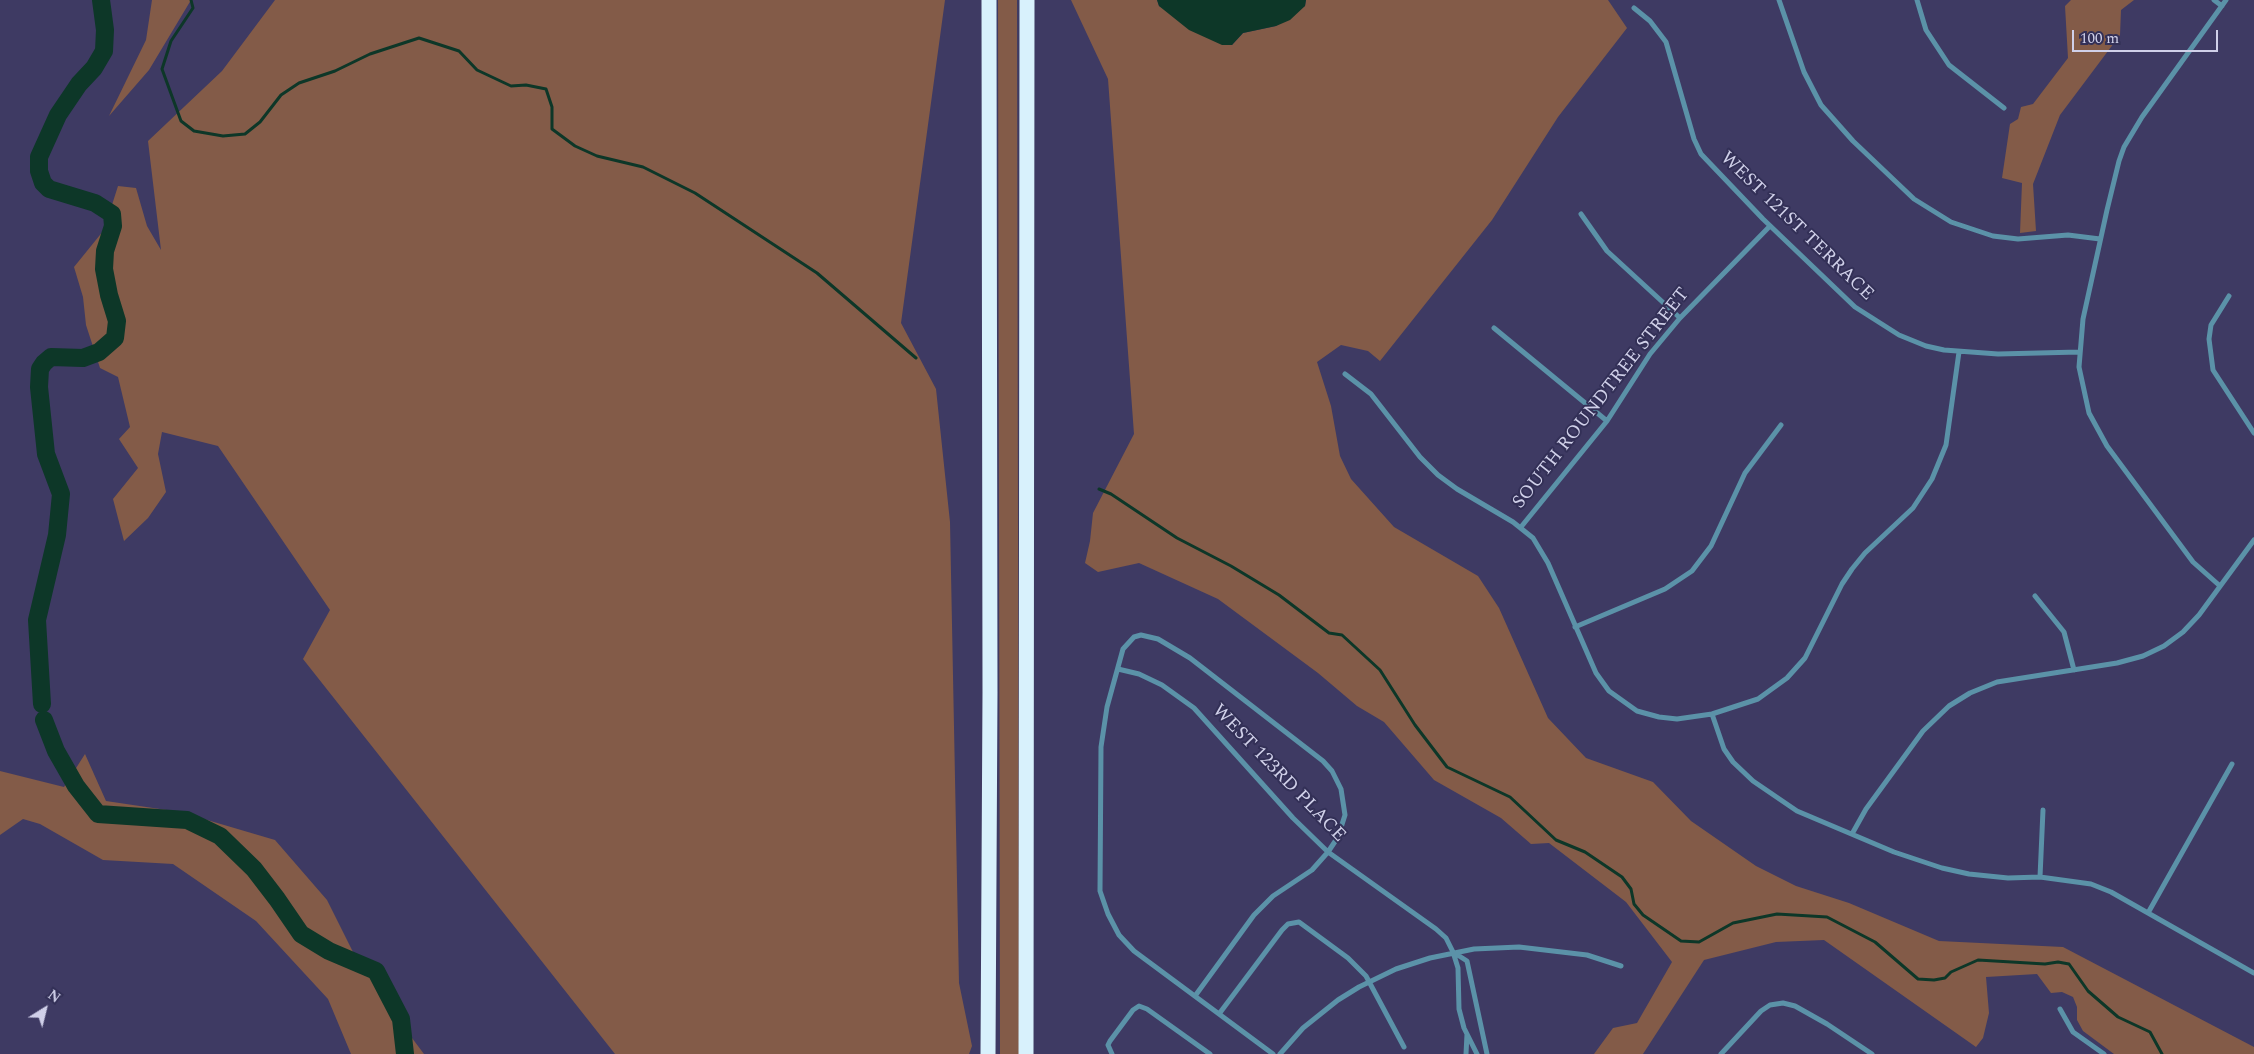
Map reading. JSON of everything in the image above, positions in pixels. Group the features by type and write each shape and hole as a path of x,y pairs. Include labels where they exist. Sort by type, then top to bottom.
{"highway":[{"path":"988,1054 990,701 989,0"},
{"path":"1026,0 1028,765 1026,1054"}],"street":[{"path":"1779,0 1804,72 1821,105 1853,141 1914,199 1950,222 1992,236 2018,239 2068,235 2100,239"},
{"path":"1917,0 1926,30 1948,65 2004,108"},
{"path":"2214,0 2222,6"},
{"path":"2220,586 2193,562 2106,446 2089,413 2078,367 2083,319 2100,239 2124,147 2138,124 2226,0"},
{"name":"WEST 121ST TERRACE","path":"1634,8 1650,21 1666,42 1694,139 1701,154 1770,226 1854,307 1899,335 1926,346 1959,352 1998,354 2079,352"},
{"path":"1581,214 1607,251 1680,318"},
{"name":"SOUTH ROUNDTREE STREET","path":"1521,528 1607,421 1650,354 1680,318 1770,226"},
{"path":"2228,296 2211,325 2209,339 2213,370 2254,433"},
{"path":"1494,328 1607,421"},
{"path":"1345,374 1372,394 1420,457 1438,475 1457,489 1521,528 1533,538 1545,555 1575,627 1604,685 1629,706 1648,714 1666,718 1686,718 1712,714 1758,699 1792,673 1810,650 1842,584 1852,569 1919,500 1932,479 1944,452 1959,352"},
{"path":"1575,627 1664,589 1692,572 1711,546 1746,473 1780,425"},
{"path":"1852,834 1866,809 1923,731 1949,706 1970,692 1997,682 2132,659 2164,646 2192,623 2254,540"},
{"path":"2035,596 2064,632 2074,670"},
{"path":"1194,996 1254,915 1273,896 1312,870 1328,852 1338,838 1345,815 1339,782 1324,762 1190,658 1158,639 1141,635 1134,637 1123,649 1107,707 1101,747 1100,891 1108,914 1119,936 1134,951 1194,996 1220,1014 1273,1054"},
{"name":"WEST 123RD PLACE","path":"1118,669 1140,674 1154,681 1194,708 1293,818 1328,852 1446,938 1453,952 1460,980 1459,1009 1467,1034"},
{"path":"1712,714 1724,748 1742,772 1797,811 1894,852 1942,868 2008,878 2040,877 2091,884 2111,892 2148,912 2254,973"},
{"path":"2148,912 2232,764"},
{"path":"2040,877 2043,810"},
{"path":"1220,1014 1282,930 1294,921 1300,922 1360,969 1404,1047"},
{"path":"1280,1054 1291,1040 1316,1016 1338,1000 1369,982 1414,962 1453,952 1496,947 1520,947 1587,955 1621,966"},
{"name":"WEST 123RD PLACE","path":"1453,952 1467,961 1487,1054"},
{"path":"1721,1054 1760,1011 1776,1003 1783,1002 1795,1006 1872,1054"},
{"path":"1112,1054 1108,1046 1133,1010 1140,1006 1210,1054"},
{"path":"2060,1009 2073,1032 2104,1054"},
{"path":"1466,1054 1467,1034"},
{"path":"1467,1034 1477,1054"},
{"path":"1860,1054 1864,1048"}],"shaded area":[{"path":"152,0 191,0 149,70 109,116 146,40"},
{"path":"275,0 945,0 901,323 936,389 950,522 959,983 972,1046 969,1054 615,1054 303,659 330,610 218,446 162,432 158,454 166,492 148,518 124,541 113,499 138,468 119,439 130,427 118,377 100,368 86,325 83,297 74,267 104,230 118,186 136,188 147,226 161,250 148,141 222,71"},
{"path":"998,0 1017,0 1019,1054 1000,1054"},
{"path":"1071,0 1157,0 1159,6 1232,45 1243,33 1276,26 1305,6 1306,0 1608,0 1627,28 1558,117 1492,220 1380,361 1368,351 1341,345 1317,362 1331,406 1340,456 1351,479 1394,527 1478,576 1499,608 1548,718 1586,758 1653,782 1691,821 1756,866 1796,886 1849,903 1939,941 2063,947 2254,1047 2254,1054 2114,1054 2083,1031 2077,1020 2077,1007 2073,997 2062,992 2051,993 2037,974 1986,977 1989,1013 1983,1038 1976,1047 1824,940 1776,942 1704,960 1643,1054 1594,1054 1613,1028 1637,1023 1672,962 1626,902 1549,843 1531,844 1501,818 1434,780 1384,722 1357,706 1318,673 1218,599 1139,563 1098,572 1085,563 1093,513 1134,434 1108,79"},
{"path":"1157,0 1306,0 1305,6 1290,20 1276,26 1243,33 1232,45 1222,45 1189,30 1159,6"},
{"path":"2071,0 2134,0 2121,10 2120,35 2060,115 2033,184 2036,231 2020,233 2022,183 2002,178 2010,124 2018,119 2021,107 2033,104 2068,58 2065,6"},
{"path":"85,754 106,801 180,812 275,840 327,900 355,956 375,977 400,1022 424,1054 351,1054 328,999 256,921 173,864 103,860 40,824 23,819 0,835 0,771 64,787"}],"waterway":[{"path":"42,704 37,620 57,535 61,494 46,454 39,387 40,369 51,357 83,358 99,352 115,338 117,321 104,269 105,251 113,226 112,214 95,203 49,189 43,183 39,171 39,157 58,115 79,84 94,68 104,51 105,30 101,0"},
{"path":"191,0 193,8 171,41 162,69 181,121 194,131 223,136 245,134 260,122 281,95 299,83 335,71 370,54 419,38 459,51 477,70 511,86 526,85 546,89 552,107 552,129 575,146 597,156 643,167 695,193 817,273 916,358"},
{"path":"1099,489 1111,494 1177,538 1231,566 1279,595 1329,633 1342,635 1380,670 1415,725 1447,767 1510,797 1556,840 1585,852 1622,877 1631,889 1634,904 1643,915 1681,941 1699,942 1733,923 1777,914 1827,917 1875,942 1918,979 1934,980 1945,978 1951,972 1978,960 2045,964 2058,962 2069,964 2088,991 2118,1017 2150,1032 2162,1054"},
{"path":"44,720 56,751 76,786 98,814 187,820 220,836 254,869 301,934 329,951 376,971 401,1019 405,1054"}]}
